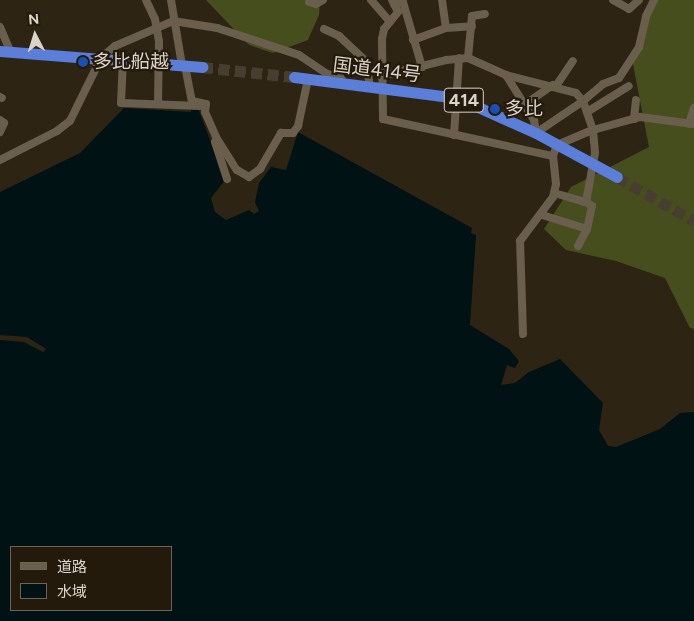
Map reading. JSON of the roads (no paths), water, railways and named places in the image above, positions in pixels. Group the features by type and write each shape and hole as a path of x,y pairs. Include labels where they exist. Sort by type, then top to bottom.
{"highway":[{"path":"5,51 202,68"},
{"name":"国道414号","path":"294,78 370,86 382,82 458,98 536,133 555,150 617,177"}],"street":[{"path":"146,0 157,26 159,63 158,104"},
{"path":"309,2 316,4 323,0"},
{"path":"371,0 390,22"},
{"path":"442,0 446,28"},
{"path":"613,0 629,9 639,0"},
{"path":"536,133 584,101 603,84 619,78 639,47 646,16 654,0"},
{"path":"170,1 192,101 202,105 220,143 237,170 249,177 260,168 281,132 293,133 298,126 308,80"},
{"path":"422,67 403,2 393,2 398,12 390,22 382,39 383,118 454,136 555,150 593,130 634,119 661,118 692,124 694,108"},
{"path":"468,58 472,16 485,14"},
{"path":"0,160 57,131 70,120 101,58 115,46 157,26 173,21 218,28 292,52 327,74 340,77 345,84"},
{"path":"414,40 446,28 472,26"},
{"path":"0,27 5,51"},
{"path":"324,29 339,36 365,60 370,86"},
{"path":"382,82 422,67 459,58 468,58 506,75 554,86 576,94 584,101 593,130 592,165 586,202"},
{"path":"454,136 458,98 459,58"},
{"path":"123,60 120,103 202,105"},
{"path":"524,105 554,86 573,61"},
{"path":"506,75 537,126 536,133"},
{"path":"587,112 629,86"},
{"path":"634,119 636,100"},
{"path":"202,105 227,179"},
{"path":"0,120 4,123 0,132"},
{"path":"523,334 520,242 542,215 554,193 555,150"},
{"path":"554,193 586,202 592,206 587,229 578,246"},
{"path":"542,215 587,229"}],"water":[{"path":"124,108 191,112 191,108 198,108 225,180 211,198 215,212 226,220 249,210 254,214 259,211 255,202 259,183 271,167 286,170 298,132 472,228 471,233 476,235 470,325 509,349 519,361 515,368 507,365 501,385 515,383 529,372 560,359 603,403 599,430 608,446 616,447 660,429 680,413 694,412 694,621 0,621 0,340 24,342 43,352 46,349 27,337 0,335 0,192 80,153"}],"tunnel":[{"path":"202,67 294,77"},
{"path":"617,177 694,221"}],"place":[{"name":"多比船越","path":"83,62"},
{"name":"多比","path":"495,109"}]}
